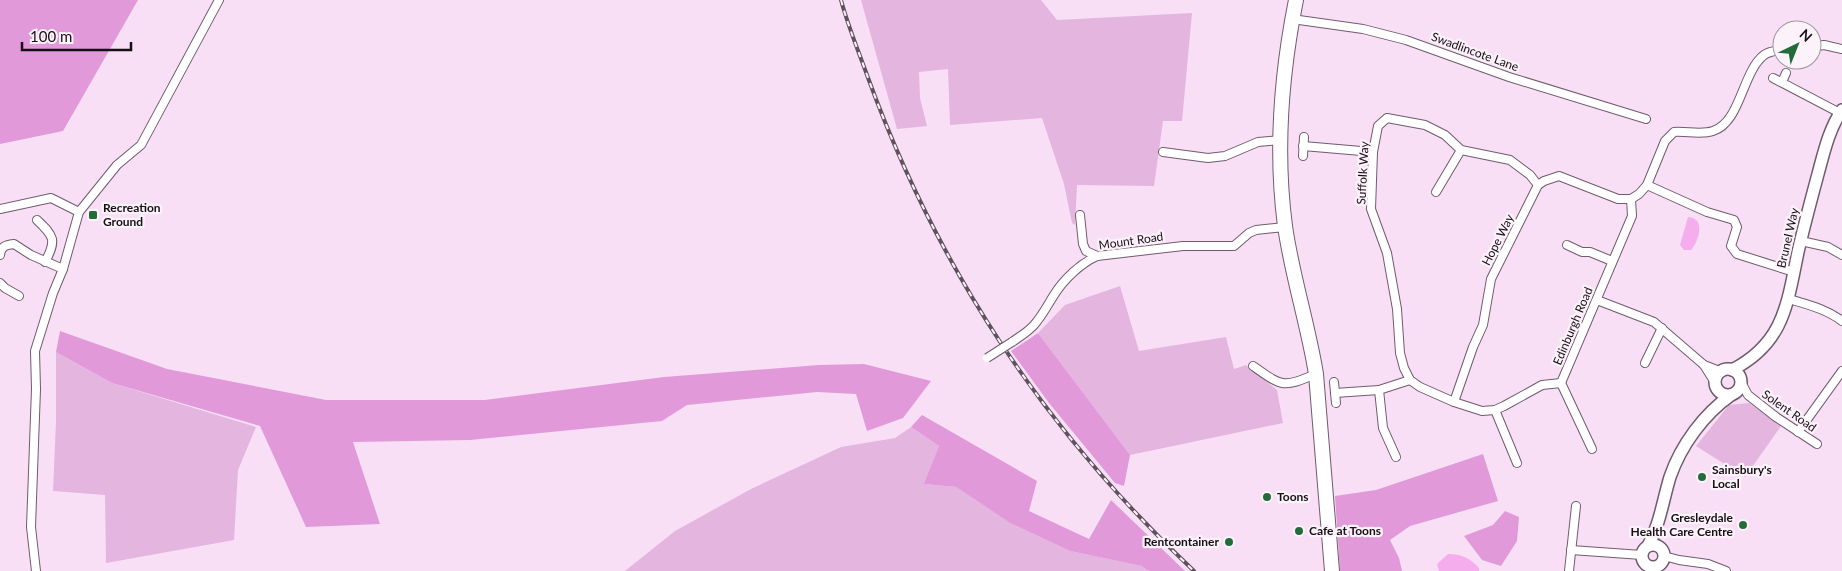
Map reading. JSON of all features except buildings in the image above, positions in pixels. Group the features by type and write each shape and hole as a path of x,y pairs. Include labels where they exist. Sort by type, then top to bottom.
{"highway":[{"path":"1296,0 1282,95 1280,140 1285,227 1316,374 1332,571"}],"street":[{"path":"36,571 31,528 36,389 35,351 64,269 79,212 117,165 141,144 219,0"},
{"name":"Swadlincote Lane","path":"1292,19 1363,29 1406,40 1509,77 1646,119"},
{"path":"1822,45 1842,49"},
{"path":"1538,185 1559,176 1618,199 1631,199 1639,194 1647,185 1665,141 1674,132 1711,132 1721,128 1732,116 1744,88 1763,55 1772,52"},
{"path":"1782,82 1786,73"},
{"path":"1773,78 1841,112"},
{"name":"Brunel Way","path":"1727,371 1746,362 1761,349 1774,333 1783,317 1830,133 1841,112"},
{"name":"Suffolk Way","path":"1410,380 1400,353 1397,309 1387,253 1371,209 1373,152 1378,126 1387,118 1425,125 1444,135 1461,150 1510,160 1530,174 1538,185"},
{"path":"1303,156 1304,137"},
{"path":"1163,152 1208,158 1225,156 1258,142 1280,140"},
{"path":"1303,146 1373,152"},
{"path":"1436,192 1461,150"},
{"name":"Hope Way","path":"1454,402 1473,347 1483,325 1491,279 1538,185"},
{"path":"1647,185 1707,212 1734,220 1737,227 1731,246 1737,254 1794,272"},
{"path":"0,209 50,198 79,212"},
{"name":"Edinburgh Road","path":"1495,410 1517,400 1542,385 1561,383 1632,216 1631,199"},
{"path":"1080,215 1082,244 1086,251 1097,256"},
{"path":"37,220 50,232 53,240 52,249 46,262"},
{"name":"Mount Road","path":"987,358 1033,326 1046,309 1054,294 1075,270 1097,256 1183,246 1234,246 1256,230 1285,227"},
{"path":"1801,241 1828,247 1842,255"},
{"path":"0,255 4,246 14,244 31,255 64,269"},
{"path":"1567,245 1582,252 1590,252 1612,261"},
{"path":"0,283 19,296"},
{"path":"1789,299 1830,312 1842,321"},
{"path":"1596,300 1654,322 1704,365 1723,394 1732,394"},
{"path":"1645,363 1662,328"},
{"name":"Brunel Way","path":"1741,380 1746,362"},
{"path":"1646,558 1658,525 1676,463 1686,444 1714,407 1739,389 1741,380 1736,372 1704,365"},
{"path":"1253,366 1277,382 1284,384 1292,384 1316,374"},
{"path":"1714,407 1718,376 1727,371"},
{"path":"1798,432 1841,374"},
{"path":"1335,393 1379,390 1410,380 1420,387 1454,402 1482,411 1495,410 1518,463"},
{"name":"Solent Road","path":"1741,380 1748,395 1817,444"},
{"path":"1334,382 1336,403"},
{"path":"1561,383 1592,449"},
{"path":"1379,390 1382,428 1396,457"},
{"name":"Solent Road","path":"1732,394 1748,395"},
{"path":"1569,571 1576,506"},
{"path":"1658,525 1661,560"},
{"path":"1646,558 1656,545 1661,560"},
{"path":"1571,550 1646,558 1653,567 1661,560 1679,560 1708,564 1726,571"}],"shaded area":[{"path":"0,0 138,0 63,131 0,144"},
{"path":"861,0 1041,0 1057,20 1192,13 1182,121 1163,121 1154,186 1077,185 1075,225 1072,223 1064,184 1042,118 950,125 948,69 919,72 920,98 927,126 897,129"},
{"path":"1688,217 1694,218 1697,221 1699,231 1691,250 1684,250 1680,245"},
{"path":"1120,286 1139,351 1226,337 1234,369 1246,365 1277,390 1283,423 1130,455 1038,333 1065,305"},
{"path":"60,331 167,369 326,400 485,400 664,377 819,365 864,364 931,381 903,418 867,431 856,394 817,392 687,405 662,421 470,440 353,442 380,524 306,527 260,426 112,383 56,352"},
{"path":"1038,333 1130,455 1124,486 1115,483 1049,403 1011,351"},
{"path":"56,352 112,383 256,427 238,470 234,540 106,563 105,495 53,491"},
{"path":"1749,403 1781,426 1745,477 1696,446 1729,405"},
{"path":"922,415 1037,481 1029,511 1089,539 1111,500 1185,571 1149,571 1142,566 1070,551 1010,523 956,487 924,484 939,446 911,427"},
{"path":"911,427 939,446 925,484 956,487 1010,523 1070,551 1143,566 1149,571 625,571 675,531 751,489 841,447 895,438"},
{"path":"1483,454 1498,501 1410,526 1390,540 1399,558 1402,571 1340,571 1335,496 1376,490"},
{"path":"1505,511 1519,517 1517,541 1501,566 1482,560 1464,536 1493,525"},
{"path":"1448,554 1469,559 1479,568 1479,571 1439,571 1437,564"}],"railway":[{"path":"841,0 867,75 895,146 927,214 962,280 1000,342 1043,403 1089,461 1140,517 1194,571"}],"place":[{"name":"Recreation Ground","path":"93,215"},
{"name":"Sainsbury's Local","path":"1702,477"},
{"name":"Toons","path":"1267,497"},
{"name":"Gresleydale Health Care Centre","path":"1743,525"},
{"name":"Cafe at Toons","path":"1299,531"},
{"name":"Rentcontainer","path":"1229,542"}]}
